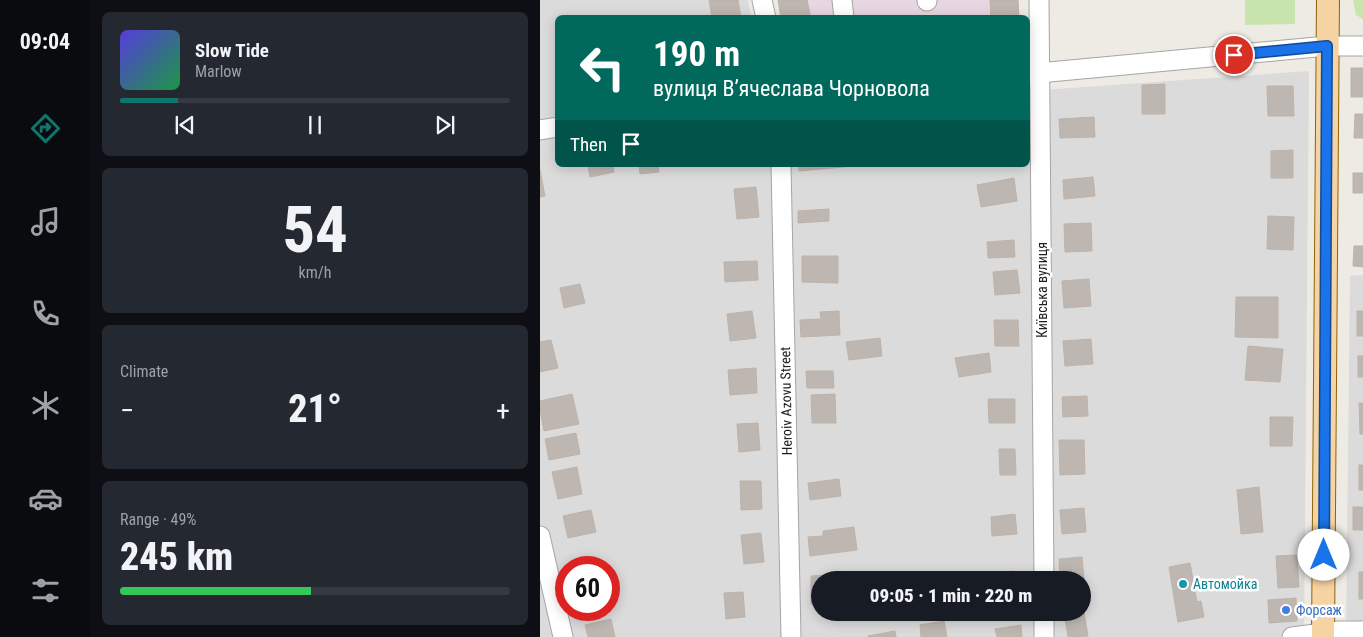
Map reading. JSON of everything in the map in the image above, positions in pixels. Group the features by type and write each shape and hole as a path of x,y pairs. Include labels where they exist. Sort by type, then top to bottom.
{"main road":[{"path":"1323,635 1328,0"}],"street":[{"path":"762,0 765,15"},
{"path":"842,0 844,15"},
{"name":"Київська вулиця","path":"1039,0 1034,73 1044,571"},
{"path":"1034,73 1327,46 1363,46"},
{"path":"540,130 555,128"},
{"name":"Heroiv Azovu Street","path":"781,167 791,637"},
{"path":"540,536 563,637"},
{"path":"1044,621 1044,637"},
{"path":"1292,637 1363,631"}],"shaded area":[{"path":"540,0 748,0 751,15 555,15 555,167 1030,167 1030,91 1309,71 1304,637 540,637"},
{"path":"778,0 1018,0 1019,15 781,15"},
{"path":"1363,275 1363,637 1346,637 1350,276"}],"green space":[{"path":"1245,0 1295,0 1295,24 1245,25"},
{"path":"1353,0 1363,0 1363,19 1356,15"}],"building":[{"path":"709,0 738,0 740,15 712,15"},
{"path":"778,0 807,0 810,15 780,15"},
{"path":"990,0 1018,0 1019,15 991,15"},
{"path":"1351,68 1363,68 1363,97 1351,97"},
{"path":"1165,84 1165,114 1142,114 1142,85"},
{"path":"1267,86 1293,86 1294,116 1268,116"},
{"path":"1355,114 1363,114 1363,138 1354,138"},
{"path":"1094,117 1095,137 1060,138 1059,119"},
{"path":"1293,150 1293,178 1271,178 1271,151"},
{"path":"588,167 613,167 614,172 590,177"},
{"path":"639,167 658,167 659,172 640,174"},
{"path":"799,167 843,167 799,171"},
{"path":"540,170 545,196 540,197"},
{"path":"1353,173 1363,173 1363,193 1353,193"},
{"path":"1093,177 1095,196 1064,199 1063,180"},
{"path":"1014,178 1017,201 981,207 977,185"},
{"path":"756,187 759,217 737,219 734,189"},
{"path":"829,209 829,221 798,223 798,211"},
{"path":"1268,216 1294,217 1293,250 1267,249"},
{"path":"1091,223 1092,251 1065,252 1064,224"},
{"path":"1014,240 1015,257 988,258 987,242"},
{"path":"1354,246 1363,246 1363,267 1353,266"},
{"path":"802,256 838,256 838,283 802,282"},
{"path":"757,261 758,280 725,282 724,262"},
{"path":"1017,270 1020,293 995,295 993,272"},
{"path":"1089,279 1091,306 1064,308 1062,281"},
{"path":"580,284 585,303 564,308 560,288"},
{"path":"1236,297 1278,297 1278,338 1235,337"},
{"path":"752,311 756,338 730,341 727,314"},
{"path":"839,311 840,335 801,337 800,320 821,319 820,312"},
{"path":"1357,311 1363,311 1363,336 1357,336"},
{"path":"994,320 1018,320 1019,346 995,346"},
{"path":"880,338 882,356 849,360 846,342"},
{"path":"1091,339 1093,364 1065,366 1063,341"},
{"path":"551,340 558,368 540,372 540,342"},
{"path":"1248,346 1283,349 1280,382 1245,380"},
{"path":"989,353 991,372 959,377 955,358"},
{"path":"1358,356 1363,356 1363,377 1358,377"},
{"path":"756,368 757,393 730,395 728,370"},
{"path":"806,371 833,371 834,388 807,388"},
{"path":"572,394 579,424 544,431 540,401"},
{"path":"835,394 836,423 812,423 811,395"},
{"path":"1087,396 1088,416 1063,417 1062,397"},
{"path":"988,399 1015,399 1015,423 989,423"},
{"path":"1359,403 1363,403 1363,434 1360,434"},
{"path":"1270,417 1293,417 1292,446 1270,446"},
{"path":"758,423 760,450 739,452 737,424"},
{"path":"576,433 580,454 549,460 545,439"},
{"path":"1059,440 1084,440 1085,474 1060,475"},
{"path":"999,449 1015,449 1016,475 1000,475"},
{"path":"1359,465 1363,465 1363,490 1359,490"},
{"path":"577,467 582,494 558,499 552,472"},
{"path":"839,479 841,496 810,500 808,483"},
{"path":"740,481 761,481 762,509 741,510"},
{"path":"1259,487 1263,532 1241,534 1237,490"},
{"path":"1353,507 1363,507 1363,530 1353,530"},
{"path":"1084,508 1086,532 1062,534 1060,510"},
{"path":"591,510 596,532 568,538 563,516"},
{"path":"1015,514 1017,534 992,536 991,517"},
{"path":"854,527 857,550 810,556 808,537 823,536 823,531"},
{"path":"761,533 764,562 744,564 741,535"},
{"path":"1297,555 1299,587 1278,588 1276,556"},
{"path":"1082,557 1083,571 1060,571 1059,559"},
{"name":"Автомойка","path":"1190,563 1197,602 1201,601 1204,617 1178,622 1169,567"},
{"path":"1359,572 1363,572 1363,599 1359,599"},
{"path":"743,592 745,617 726,619 724,593"},
{"path":"1296,598 1297,621 1269,623 1268,600"},
{"path":"611,621 615,637 588,637 585,625"},
{"path":"944,621 947,637 921,637 920,625"},
{"path":"1065,621 1085,621 1088,636 1068,637"},
{"path":"1021,625 1022,637 997,637 995,629"},
{"path":"895,631 896,637 868,637 868,636"}],"place":[{"name":"Автомойка","path":"1183,584"},
{"name":"Форсаж","path":"1286,610"}],"route":[{"path":"1234,55 1327,46 1324,555"}]}
